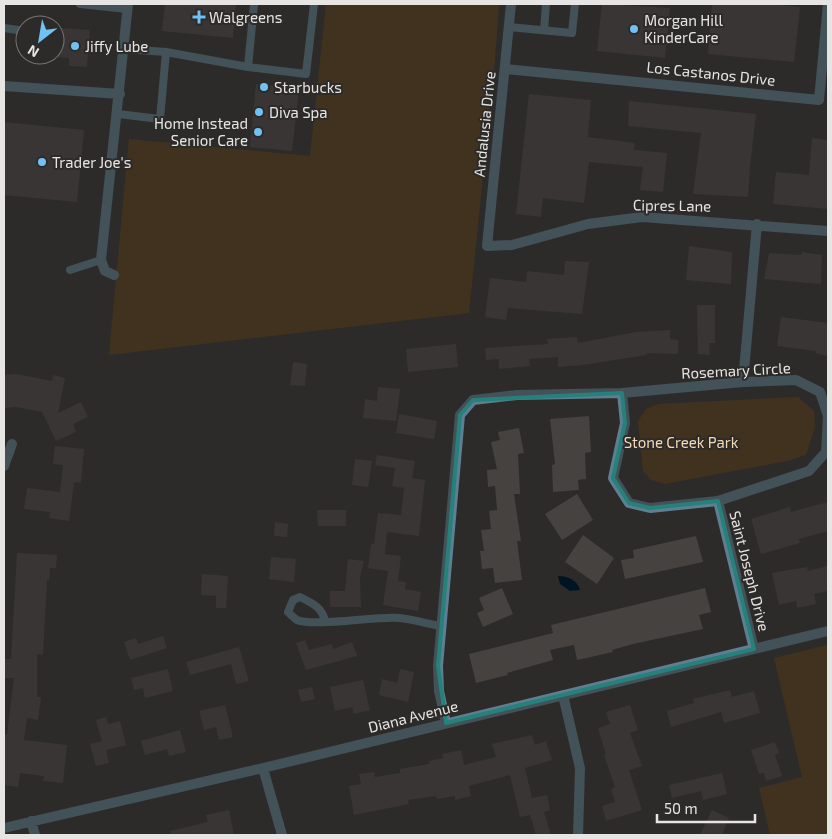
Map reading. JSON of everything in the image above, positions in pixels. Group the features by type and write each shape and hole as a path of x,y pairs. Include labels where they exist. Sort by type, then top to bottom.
{"street":[{"name":"Andalusia Drive","path":"487,246 511,4"},
{"name":"Los Castanos Drive","path":"505,69 818,100 825,66 828,4"},
{"path":"114,275 105,271 101,260 128,6"},
{"path":"4,86 120,94"},
{"name":"Cipres Lane","path":"487,246 512,245 588,224 642,217 757,224 828,231"},
{"path":"742,382 757,224"},
{"name":"Rosemary Circle","path":"446,723 439,691 441,626 460,415 473,400 517,395 622,393 742,382 796,380 820,392 828,416 826,452 809,471 718,501 650,508 629,503 613,478 625,423 622,393"},
{"path":"4,466 12,444"},
{"name":"Saint Joseph Drive","path":"718,501 754,649"},
{"name":"Diana Avenue","path":"4,828 263,768 828,631"},
{"path":"563,695 580,768 578,835"},
{"path":"263,768 282,835"},
{"path":"31,821 35,835"}],"lane":[{"path":"75,4 128,6"},
{"path":"248,67 254,4"},
{"path":"124,49 166,52 248,67 306,74 314,4"},
{"path":"544,30 546,4"},
{"path":"509,27 572,33 575,4"},
{"path":"118,114 160,119 166,52"},
{"path":"70,270 101,260"},
{"path":"325,621 323,612 315,605 300,598 293,600 288,612 297,620 325,621 399,618 441,626"}],"highlighted area":[{"path":"622,393 625,423 613,478 629,503 650,508 718,501 754,649 446,723 438,666 460,415 473,400"}],"green space":[{"path":"326,4 499,4 469,313 109,355 129,139 310,156"},
{"name":"Stone Creek Park","path":"798,397 814,411 815,427 806,455 787,461 665,484 651,480 643,471 638,421 646,409 659,404"},
{"path":"828,645 828,835 770,835 759,788 802,777 774,658"}],"water":[{"path":"558,576 572,579 580,590 570,591 560,584"}],"building":[{"name":"Walgreens","path":"165,4 236,4 233,38 162,31"},
{"name":"Morgan Hill KinderCare","path":"602,4 670,8 665,58 597,51"},
{"path":"712,4 769,4 800,7 794,62 708,54"},
{"path":"65,28 90,30 87,67 69,66 69,58 65,58"},
{"path":"256,84 299,89 292,151 250,147"},
{"path":"529,94 591,100 588,137 635,143 634,150 667,153 663,192 640,190 643,167 589,162 584,203 543,198 541,217 516,214"},
{"path":"629,101 756,114 748,197 693,194 701,133 628,126"},
{"name":"Trader Joe's","path":"4,122 84,130 77,202 4,195"},
{"path":"812,138 828,140 828,209 773,204 776,172 809,175"},
{"path":"689,246 732,252 731,284 686,280"},
{"path":"802,252 822,255 821,284 764,279 769,253 801,255"},
{"path":"565,261 589,262 582,314 508,308 506,320 485,317 490,278 526,282 527,271 564,275"},
{"path":"697,305 715,305 715,343 709,343 710,355 698,354"},
{"path":"781,317 828,323 828,356 815,353 816,351 777,346"},
{"path":"670,330 670,339 678,340 678,354 647,353 646,355 583,365 558,367 558,357 529,359 530,366 499,369 499,359 486,360 485,348 548,344 547,339 577,337 578,343 636,332"},
{"path":"456,344 458,367 408,372 406,349"},
{"path":"293,362 307,364 305,386 290,385"},
{"path":"16,374 52,381 53,375 65,378 58,413 81,402 88,417 73,424 76,432 56,441 42,412 16,407 4,408 4,375"},
{"path":"378,387 400,389 396,421 363,418 365,399 377,401"},
{"path":"399,414 437,421 434,439 396,433"},
{"path":"589,416 591,452 585,453 586,479 578,480 579,490 553,492 552,465 555,464 550,419"},
{"path":"519,428 524,453 518,454 520,494 514,494 521,541 517,541 522,580 495,583 493,568 482,569 480,551 484,551 481,530 491,529 489,511 497,510 495,486 488,487 487,470 497,469 491,442 500,440 498,432"},
{"path":"55,446 84,449 81,483 74,482 69,521 49,518 50,512 24,509 27,488 60,492 63,465 53,464"},
{"path":"377,455 415,461 412,478 425,480 419,536 387,532 385,554 401,556 398,581 406,582 405,589 421,592 418,611 383,605 388,571 368,568 371,544 374,544 378,513 401,515 404,488 392,486 395,468 375,465"},
{"path":"355,459 372,461 368,487 352,485"},
{"path":"577,494 593,520 562,540 545,514"},
{"path":"828,502 828,531 799,539 800,543 761,554 751,519 790,507 791,512"},
{"path":"317,510 346,510 346,526 318,526"},
{"path":"275,522 288,524 287,537 274,536"},
{"path":"583,535 614,558 597,584 565,562"},
{"path":"696,536 703,562 625,579 621,560 634,558 633,550"},
{"path":"17,553 57,555 56,568 50,568 49,580 47,580 43,655 37,654 37,697 41,697 38,720 27,718 24,740 67,745 63,783 43,781 44,776 20,773 18,787 4,785 4,734 7,735 14,678 5,678 5,659 11,659"},
{"path":"271,557 296,559 294,582 269,579"},
{"path":"348,559 364,561 360,577 361,607 330,607 330,591 345,591"},
{"path":"828,566 828,591 814,594 816,604 797,608 796,601 779,605 772,573 807,567 808,571"},
{"path":"202,574 228,576 226,608 216,608 216,596 201,595"},
{"path":"502,588 513,614 483,627 477,613 484,610 479,598"},
{"path":"705,588 711,612 699,615 703,629 633,644 612,650 613,652 577,660 574,645 550,650 553,660 476,683 469,654 553,633 551,625"},
{"path":"163,636 167,648 130,660 124,642 136,638 138,644"},
{"path":"305,640 309,650 332,644 333,649 352,642 357,656 306,670 296,643"},
{"path":"239,647 249,681 236,684 231,664 190,675 186,662"},
{"path":"168,669 173,691 145,698 143,688 134,690 131,678"},
{"path":"400,669 414,672 408,702 379,695 382,679 397,683"},
{"path":"363,680 370,710 354,714 352,707 335,711 330,687"},
{"path":"312,687 315,699 301,702 298,690"},
{"path":"730,690 732,697 754,691 760,713 724,723 721,712 671,727 667,711 694,703 693,699"},
{"path":"225,705 233,737 219,740 216,727 204,730 199,711"},
{"path":"630,705 638,730 630,733 642,766 629,770 642,810 606,821 602,806 615,802 611,789 615,787 604,755 606,755 598,728 610,724 606,712"},
{"path":"106,717 108,724 120,721 126,745 106,750 109,763 96,766 90,744 102,741 96,720"},
{"path":"180,730 186,752 169,756 167,749 145,755 141,741"},
{"path":"532,735 535,745 546,741 552,760 525,768 532,798 547,795 550,810 544,812 551,835 536,835 530,815 520,817 510,775 469,786 471,796 455,800 455,796 437,799 436,796 408,800 409,804 354,815 349,786 361,784 359,774 374,772 375,777 400,773 400,769 429,764 429,761 443,758 442,754 461,750 464,765 496,757 492,744"},
{"path":"775,742 779,753 775,755 782,776 766,781 764,773 759,774 751,750"},
{"path":"722,773 727,794 703,800 701,791 672,798 669,785"},
{"path":"229,810 234,835 171,835 170,831 208,822 206,815"},
{"path":"712,810 729,818 722,835 700,835"}],"place":[{"name":"Walgreens","path":"199,17"},
{"name":"Morgan Hill KinderCare","path":"634,29"},
{"name":"Jiffy Lube","path":"75,46"},
{"name":"Starbucks","path":"264,87"},
{"name":"Diva Spa","path":"259,112"},
{"name":"Home Instead Senior Care","path":"258,132"},
{"name":"Trader Joe's","path":"42,162"}]}
